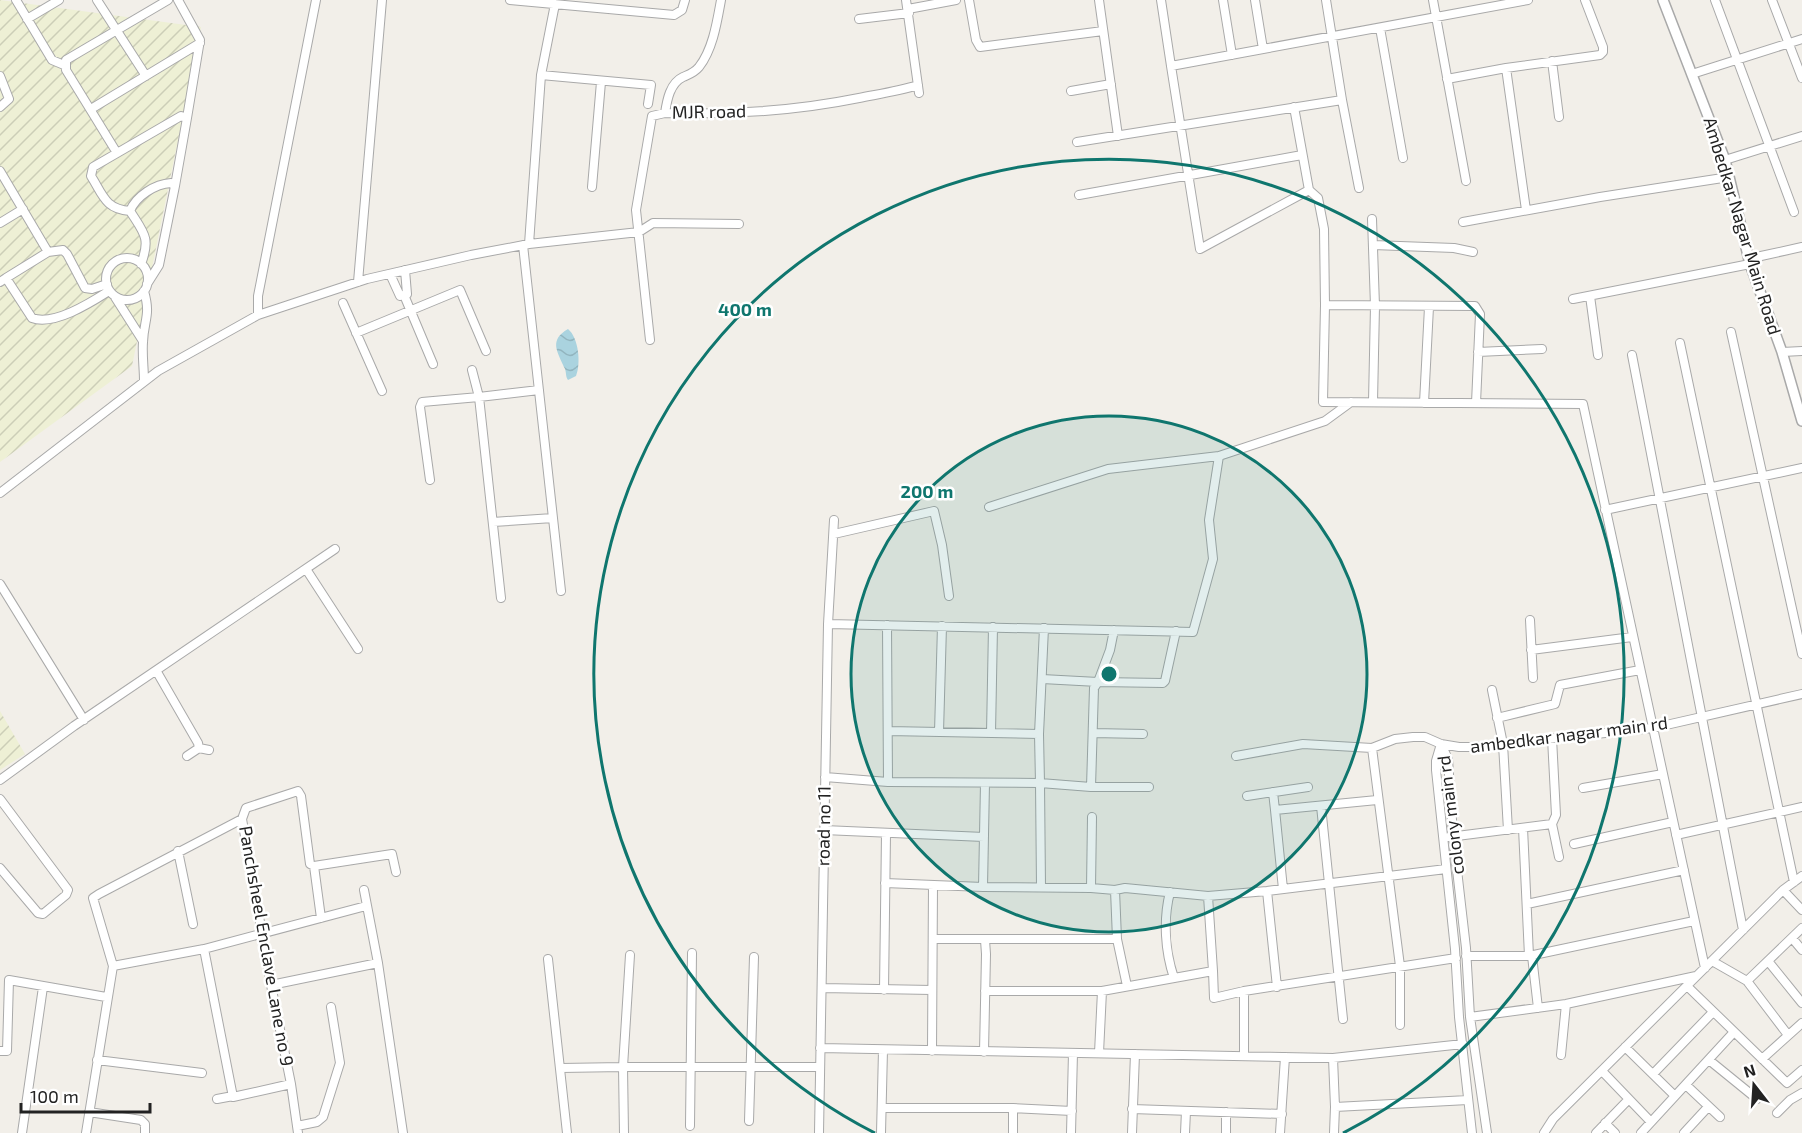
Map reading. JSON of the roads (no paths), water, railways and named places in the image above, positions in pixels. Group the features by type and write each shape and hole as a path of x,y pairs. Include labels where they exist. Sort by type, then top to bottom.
{"street":[{"path":"16,0 52,60 64,65 117,153"},
{"path":"27,19 59,0"},
{"path":"97,0 146,76"},
{"path":"64,65 66,60 168,0"},
{"path":"110,290 74,311 46,320 38,320 32,318 3,280 48,252 63,250 85,288 110,290 127,300 140,296 159,265 200,43 199,34 178,0"},
{"path":"258,315 258,296 316,0"},
{"path":"358,282 382,0"},
{"path":"510,0 674,15 682,10 685,0"},
{"path":"665,113 671,88 683,77 694,73 702,62 716,28 721,0"},
{"path":"906,0 908,11"},
{"path":"859,19 956,0"},
{"path":"969,0 975,40 980,47 1103,31"},
{"path":"1099,0 1118,136"},
{"path":"1161,0 1200,249 1309,190"},
{"path":"1223,0 1232,55"},
{"path":"1255,0 1263,49"},
{"path":"1326,0 1359,188"},
{"path":"1433,0 1466,181"},
{"path":"1171,66 1528,0"},
{"path":"1447,79 1506,68 1596,56 1603,52 1585,0"},
{"name":"Ambedkar Nagar Main Road","path":"1663,0 1725,160 1750,264 1782,352 1802,421"},
{"path":"1715,0 1794,212"},
{"path":"1772,0 1802,78"},
{"path":"555,4 541,75 526,245 561,591"},
{"name":"MJR road","path":"650,340 636,210 651,120 655,114 776,111 919,89 908,11"},
{"path":"1380,28 1403,158"},
{"path":"1692,74 1802,39"},
{"path":"91,109 200,43"},
{"path":"1552,61 1559,117"},
{"path":"1506,68 1526,210"},
{"path":"541,75 651,85 648,104"},
{"path":"0,76 9,94 9,99 0,107"},
{"path":"592,187 601,82"},
{"path":"1071,91 1111,84"},
{"path":"1077,142 1342,100"},
{"path":"1294,107 1309,190 1317,198 1324,230 1323,402 1583,404 1705,968"},
{"path":"130,211 116,209 109,205 91,176 93,167 178,117 187,118"},
{"path":"1725,160 1802,136"},
{"path":"1079,195 1302,155"},
{"path":"0,171 48,252"},
{"path":"1463,222 1729,177"},
{"path":"130,211 133,203 142,195 168,183 175,186"},
{"path":"0,223 23,209"},
{"path":"130,211 146,237 147,244 141,264"},
{"path":"1372,219 1375,306 1373,402"},
{"path":"0,493 158,371 258,315 358,282 526,245 639,232 653,223 739,225"},
{"path":"1373,245 1454,248 1473,252"},
{"path":"1573,299 1750,264 1761,256 1802,248"},
{"path":"143,341 110,290 106,277 117,261 131,259 141,264 146,271 148,316 143,341 144,381"},
{"path":"404,295 407,294 405,270"},
{"path":"390,274 400,296 404,295"},
{"path":"356,333 460,290 486,351"},
{"path":"404,295 433,364"},
{"path":"1590,296 1598,355"},
{"path":"343,303 382,391"},
{"path":"1325,305 1477,308 1480,314 1476,403"},
{"path":"1424,403 1429,307"},
{"path":"1731,332 1802,654"},
{"path":"1680,343 1794,882"},
{"path":"1478,352 1542,350"},
{"path":"1782,352 1802,351"},
{"path":"1632,355 1743,930"},
{"path":"472,370 479,398 501,598"},
{"path":"430,480 420,404 422,402 479,398 539,390"},
{"path":"989,507 1108,470 1219,456 1324,421 1351,402"},
{"path":"828,624 1193,632 1213,559 1209,520 1219,456"},
{"path":"1605,510 1802,468"},
{"path":"834,534 934,511 942,545 949,596"},
{"path":"493,522 553,518"},
{"name":"road no 11","path":"819,1133 828,624 834,520"},
{"path":"0,780 335,549"},
{"path":"306,569 358,649"},
{"path":"0,584 84,720"},
{"path":"1530,621 1533,678"},
{"path":"887,625 888,782"},
{"path":"939,732 942,626"},
{"path":"991,733 993,627"},
{"path":"1041,887 1039,734 1044,628"},
{"path":"1091,787 1094,688 1110,650 1114,630"},
{"path":"1042,679 1163,683 1166,681 1176,631"},
{"path":"1531,650 1632,637"},
{"path":"1497,718 1555,704 1560,685 1640,670"},
{"path":"157,672 199,748"},
{"path":"1492,690 1503,744 1508,830"},
{"name":"ambedkar nagar main rd","path":"1372,748 1395,739 1413,737 1425,737 1441,744 1471,747 1653,728 1802,694"},
{"path":"888,731 1039,734"},
{"path":"1093,733 1143,734"},
{"path":"1552,738 1556,815 1552,824 1559,857"},
{"path":"1236,756 1303,744 1372,748 1400,966 1400,1025"},
{"name":"colony main rd","path":"1441,744 1448,759 1470,1017 1486,1133"},
{"name":"colony main rd","path":"1441,744 1436,770 1456,953 1472,1133"},
{"path":"187,756 199,748 209,750"},
{"path":"1583,788 1663,774"},
{"path":"825,777 888,782 1040,783 1091,787 1149,787"},
{"path":"983,887 985,783"},
{"path":"1247,796 1308,787"},
{"name":"Panchsheel Enclave Lane no 9","path":"297,1129 291,1084 242,819 246,808 298,791 301,795 310,864 314,866"},
{"path":"1273,792 1283,889"},
{"path":"0,799 68,890 66,895 43,914 38,913 0,868"},
{"path":"1275,810 1377,800"},
{"path":"1321,806 1343,1019"},
{"path":"1676,835 1802,807"},
{"path":"1091,888 1092,817"},
{"path":"86,1133 112,966 93,898 242,819"},
{"path":"1574,844 1673,822"},
{"path":"1443,839 1552,824"},
{"path":"1523,828 1531,956 1538,1008"},
{"path":"824,830 984,837"},
{"path":"884,990 886,834"},
{"path":"178,851 193,924"},
{"path":"321,918 314,866 392,854 396,872"},
{"path":"885,883 1115,890 1125,888 1208,896 1446,869"},
{"path":"1527,904 1684,870"},
{"path":"1544,1133 1553,1119 1625,1047 1783,890 1802,876"},
{"path":"932,1051 933,885"},
{"path":"364,890 378,963 403,1133"},
{"path":"1115,890 1117,939 1127,986"},
{"path":"1783,890 1802,910"},
{"path":"1267,891 1277,987"},
{"path":"1170,892 1167,904 1166,935 1174,978"},
{"path":"1208,896 1214,998 1244,991 1400,966 1456,953 1531,956 1694,921"},
{"path":"112,966 204,949 366,906"},
{"path":"1747,981 1802,928"},
{"path":"1792,938 1802,950"},
{"path":"933,939 1117,939"},
{"path":"984,1052 985,940"},
{"path":"204,949 233,1096"},
{"path":"690,1126 692,953"},
{"path":"624,1133 623,1067 630,955"},
{"path":"749,1121 754,957"},
{"path":"548,959 567,1133"},
{"path":"1712,961 1747,981 1788,1035"},
{"path":"1768,961 1802,1003"},
{"path":"271,985 378,963"},
{"path":"985,991 1102,991 1213,971"},
{"path":"1470,1017 1566,1004 1697,976"},
{"path":"0,1052 7,1051 9,980 106,997"},
{"path":"1687,986 1787,1083 1802,1070"},
{"path":"22,1133 44,987"},
{"path":"822,988 932,990"},
{"path":"1099,1053 1102,991"},
{"path":"1244,991 1244,1056"},
{"path":"1561,1055 1566,1004"},
{"path":"297,1129 317,1122 322,1117 340,1063 331,1007"},
{"path":"1653,1074 1713,1012"},
{"path":"1762,1059 1802,1023"},
{"path":"1641,1133 1734,1032"},
{"path":"820,1048 1333,1058 1463,1044"},
{"path":"1625,1047 1675,1096"},
{"path":"881,1133 883,1050"},
{"path":"1071,1133 1073,1053"},
{"path":"1132,1133 1135,1054"},
{"path":"1280,1133 1285,1057"},
{"path":"1333,1058 1334,1133"},
{"path":"97,1060 202,1073"},
{"path":"1709,1060 1757,1099"},
{"path":"561,1068 819,1067"},
{"path":"1602,1071 1651,1122"},
{"path":"217,1100 291,1084"},
{"path":"1686,1085 1720,1117"},
{"path":"1467,1087 1480,1086"},
{"path":"1777,1113 1790,1100 1802,1093"},
{"path":"1596,1133 1629,1099"},
{"path":"1335,1107 1468,1100"},
{"path":"1684,1133 1708,1107"},
{"path":"882,1108 1013,1108 1072,1111"},
{"path":"1013,1108 1013,1133"},
{"path":"1132,1109 1282,1114"},
{"path":"1185,1133 1186,1111"},
{"path":"89,1112 141,1120 145,1124 145,1133"},
{"path":"1226,1112 1226,1133"},
{"path":"1605,1123 1615,1133"}],"water":[{"path":"568,329 575,338 579,358 576,376 568,380 556,346 558,337"}]}
